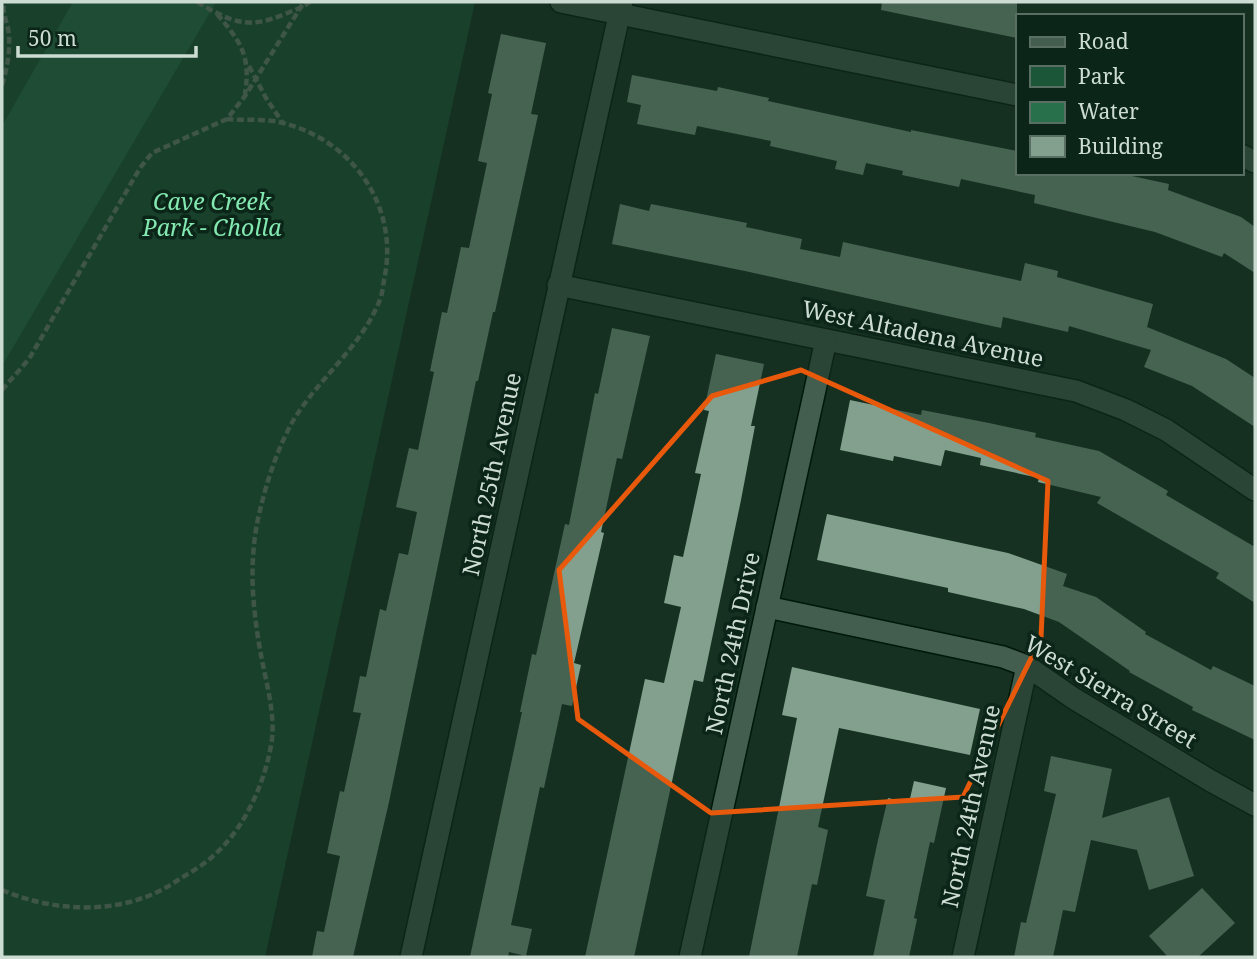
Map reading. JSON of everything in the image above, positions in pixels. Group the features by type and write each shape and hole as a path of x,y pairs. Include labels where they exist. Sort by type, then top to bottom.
{"street":[{"path":"561,2 620,8 1016,95"},
{"name":"North 25th Avenue","path":"411,957 620,8"},
{"name":"West Altadena Avenue","path":"558,285 1076,391 1126,410 1166,430 1255,490"},
{"name":"North 24th Drive","path":"690,957 827,340"},
{"name":"West Sierra Street","path":"767,607 1003,657 1027,666 1073,698 1211,782 1255,805"},
{"name":"North 24th Avenue","path":"963,957 1027,666"}],"path":[{"path":"2,85 7,67 9,34 4,2"},
{"path":"197,2 243,23 262,23 310,2"},
{"path":"227,119 303,5"},
{"path":"217,13 237,38 255,80 282,123"},
{"path":"244,96 247,62"},
{"path":"2,390 29,359 140,168 152,153 227,119 282,123 320,138 350,160 369,183 382,211 387,240 388,264 379,302 347,354 293,421 275,462 260,508 252,549 254,616 269,695 272,737 263,774 252,803 236,830 212,858 166,888 127,904 84,908 40,902 2,890"}],"highlighted area":[{"path":"801,370 1048,481 1041,638 963,797 711,813 578,719 559,570 712,396"}],"green space":[{"name":"Cave Creek Park - Cholla","path":"2,2 475,2 265,957 2,957"}],"water":[{"path":"73,2 216,2 2,366 2,126"}],"building":[{"path":"882,2 1017,2 1016,38 881,10"},
{"path":"501,34 546,43 531,114 538,115 495,312 476,381 389,802 353,957 312,957 317,931 324,932 340,856 327,853 340,791 344,792 361,713 353,712 360,676 366,677 380,609 386,611 399,553 408,555 417,512 396,507 409,448 418,450 434,372 430,371 442,312 447,313 461,247 469,248 487,163 478,161 492,94 488,93"},
{"path":"632,75 717,91 718,87 769,98 768,101 911,132 1016,151 1016,175 1127,175 1169,184 1168,190 1241,217 1255,227 1255,273 1224,253 1222,257 1155,232 1034,203 1035,195 961,179 959,187 902,175 903,171 866,163 863,175 835,169 837,161 770,146 771,141 697,126 695,135 637,124 641,105 627,102"},
{"path":"620,204 649,211 651,204 747,223 746,227 802,239 800,249 840,257 843,242 1021,281 1025,263 1058,271 1057,277 1153,304 1147,327 1226,359 1255,378 1255,427 1192,386 1144,367 1151,350 1069,326 1068,332 1003,317 1001,328 612,244"},
{"path":"612,328 650,336 622,459 617,458 601,532 604,533 574,663 581,665 572,706 562,704 544,788 540,787 511,925 532,929 526,956 509,952 508,957 470,957 532,654 536,655 565,524 569,525 595,393 598,394"},
{"path":"716,354 764,364 751,426 755,426 741,500 703,682 694,680 634,957 585,957 645,679 664,683 681,607 664,603 674,555 683,557 701,474 695,473 709,411 704,410"},
{"path":"850,400 921,415 922,410 989,423 1036,433 1035,437 1099,451 1168,491 1166,495 1255,547 1255,603 1216,578 1219,573 1097,503 1101,497 1038,482 1039,478 980,465 981,458 945,450 941,466 894,456 893,461 840,450"},
{"path":"827,514 1008,553 1067,574 1063,586 1096,597 1146,632 1145,634 1211,670 1213,666 1255,686 1255,740 1192,710 1193,707 1129,672 1059,622 1024,609 948,592 948,588 817,560"},
{"path":"792,667 980,709 970,755 839,728 818,827 828,830 817,885 812,884 797,957 749,957 797,718 782,715"},
{"path":"1051,756 1112,769 1102,818 1169,797 1194,876 1149,890 1137,850 1091,840 1075,912 1063,910 1053,957 1014,957 1021,922 1026,923 1056,794 1044,791"},
{"path":"914,781 946,788 934,843 930,842 909,957 873,957 885,900 866,896 878,840 888,798 909,803"},
{"path":"1202,888 1235,923 1198,957 1168,957 1149,936"}]}
